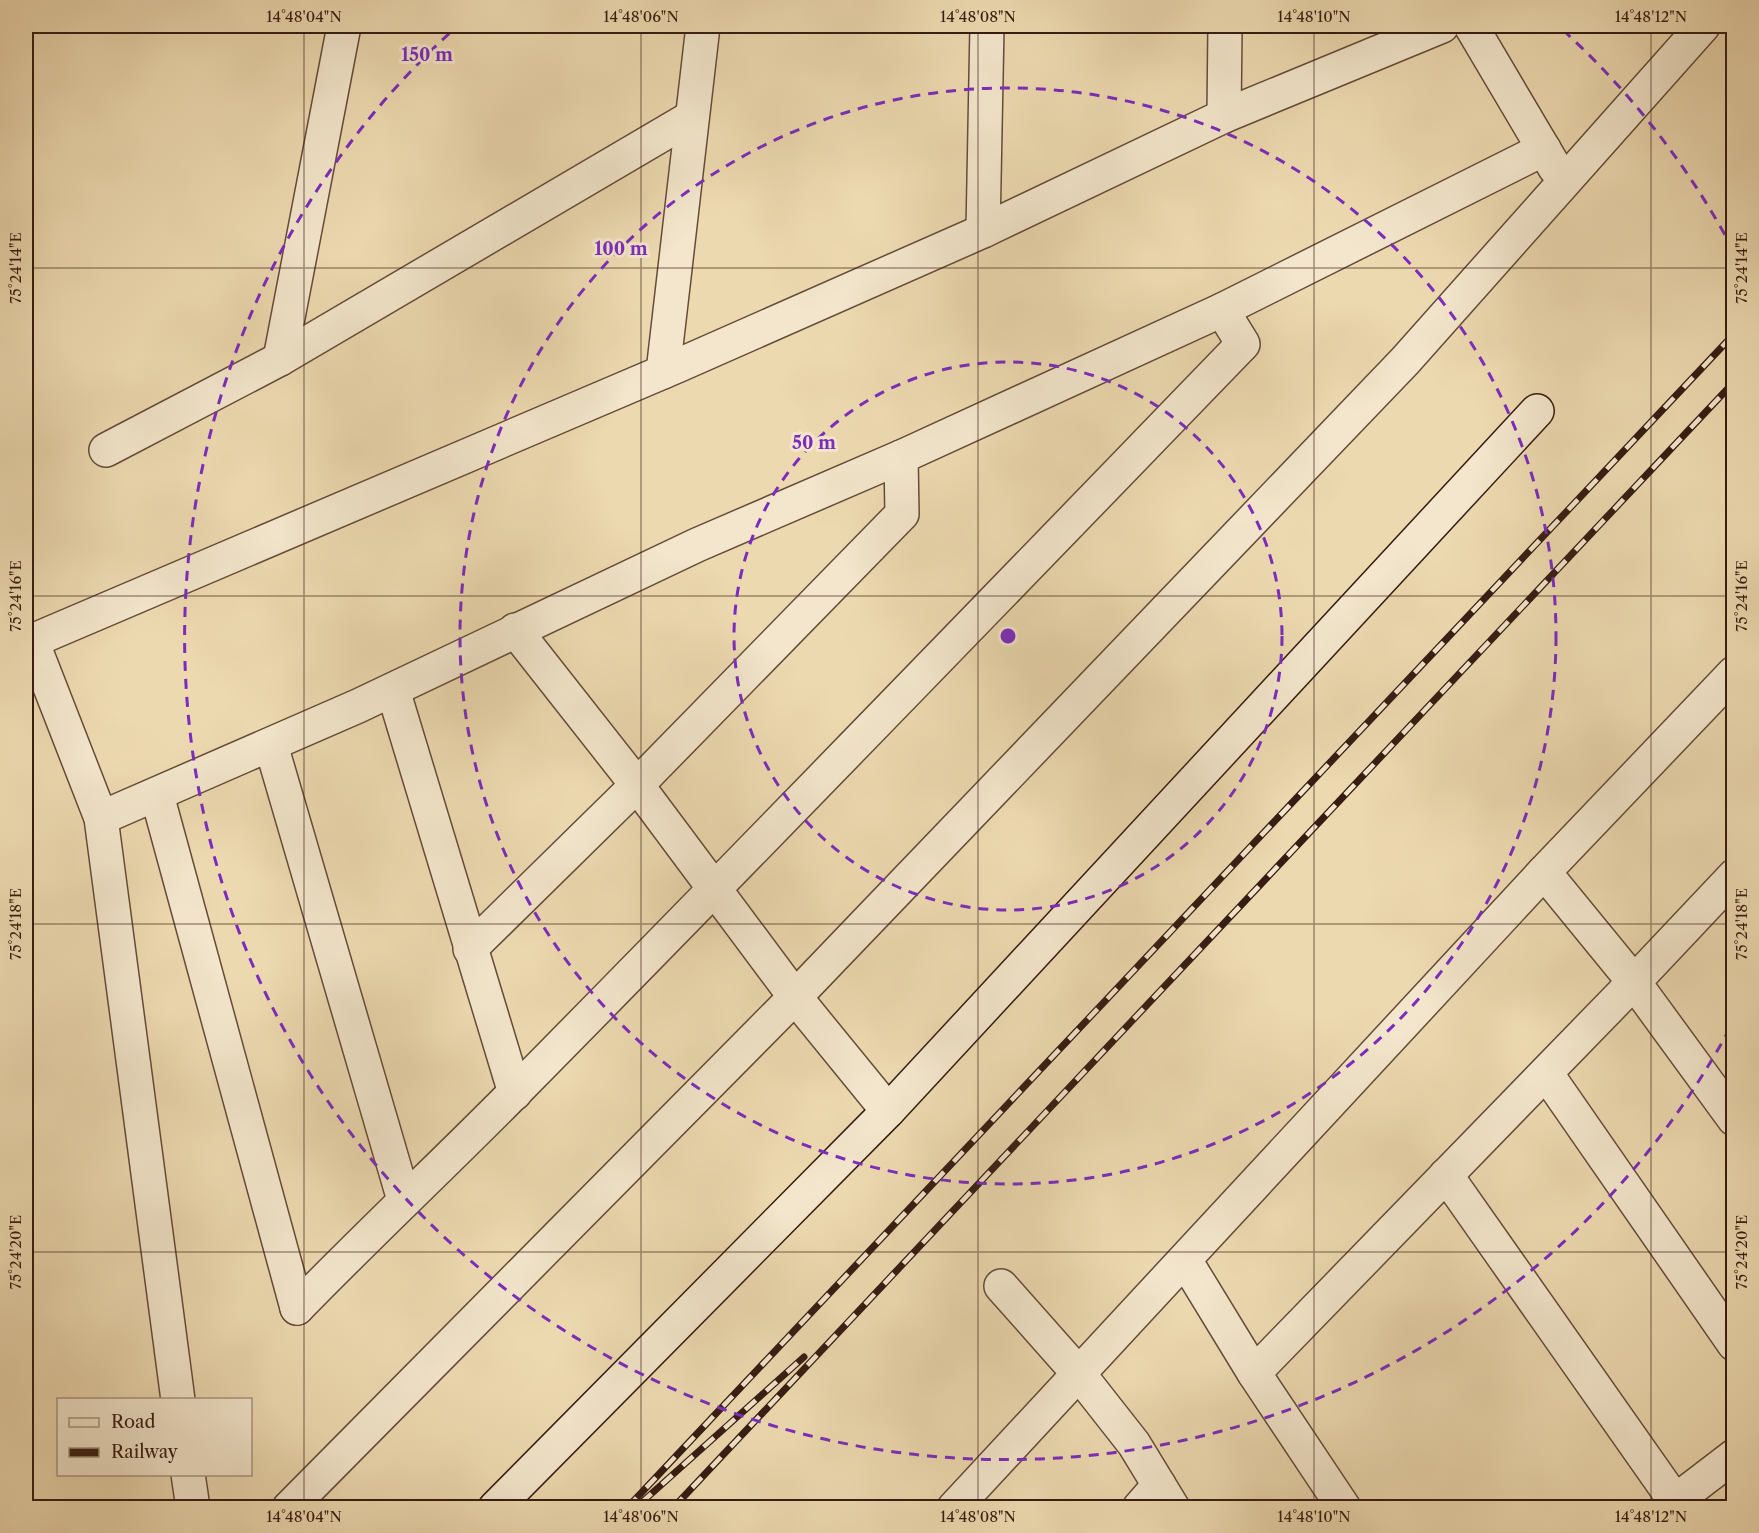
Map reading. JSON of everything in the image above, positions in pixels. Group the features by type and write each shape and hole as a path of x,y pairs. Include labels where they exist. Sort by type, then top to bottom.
{"street":[{"path":"280,359 344,26"},
{"path":"663,372 703,26"},
{"path":"983,231 987,26"},
{"path":"1224,116 1225,26"},
{"path":"178,1398 101,818 32,641 663,372 983,231 1224,116 1442,26"},
{"path":"1471,26 1563,183"},
{"path":"290,1508 795,997 1405,361 1703,26"},
{"path":"106,450 280,359 692,117"},
{"path":"101,818 393,690 697,545 901,457 1222,310 1544,149"},
{"path":"157,795 297,1308 515,1093 1243,344 1222,310"},
{"path":"495,1508 888,1111 1537,411"},
{"path":"470,949 637,785 902,514 901,457"},
{"path":"515,630 637,785 795,997 888,1111"},
{"path":"954,1508 1544,872 1734,673"},
{"path":"393,690 515,1093"},
{"path":"271,745 404,1200"},
{"path":"1544,872 1634,982 1734,1119"},
{"path":"1254,1372 1546,1073 1734,876"},
{"path":"1546,1073 1734,1344"},
{"path":"1446,1175 1674,1505 1734,1456"},
{"path":"1185,1260 1254,1372 1344,1508"},
{"path":"1001,1286 1079,1374 1134,1444 1157,1500"},
{"path":"188,1476 193,1508"}],"railway":[{"path":"627,1508 1734,334"},
{"path":"673,1508 1734,382"},
{"path":"641,1503 804,1357"}]}
